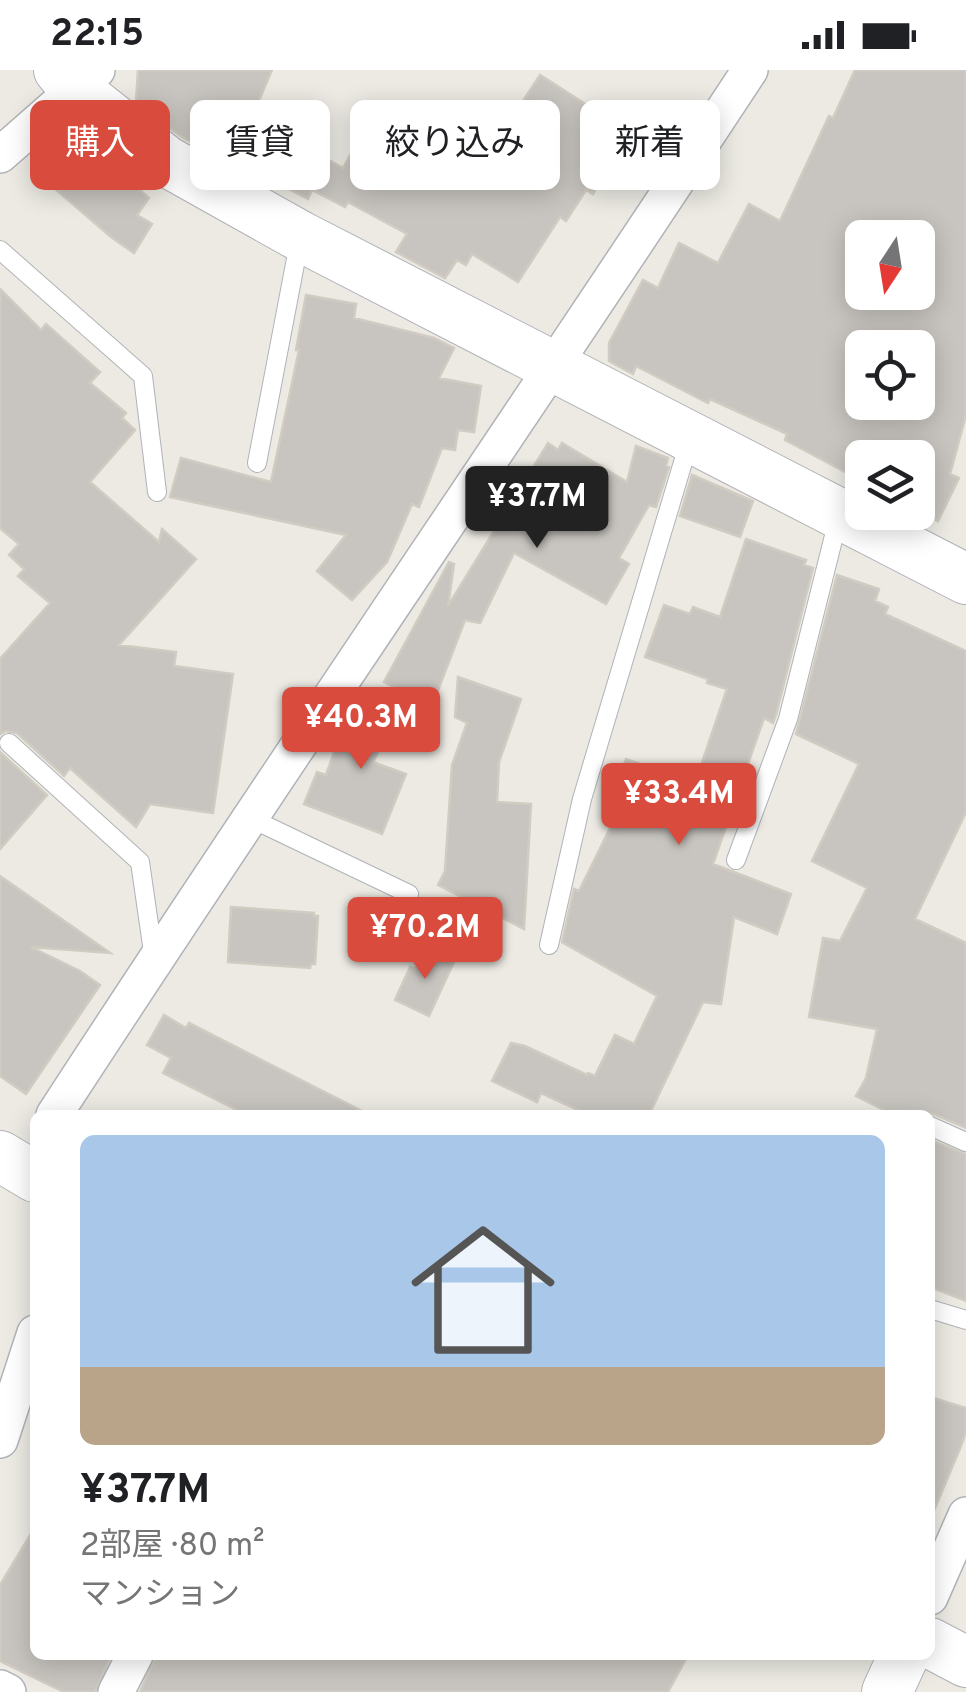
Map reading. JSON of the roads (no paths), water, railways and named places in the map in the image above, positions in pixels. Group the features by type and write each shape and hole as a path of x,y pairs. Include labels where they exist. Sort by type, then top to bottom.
{"street":[{"path":"57,1110 248,817 750,70"},
{"path":"0,155 77,76 166,161 300,236 966,580"},
{"path":"0,1440 30,1347"},
{"path":"935,1586 966,1515"},
{"path":"935,1646 966,1662"},
{"path":"116,1692 132,1660"},
{"path":"887,1692 902,1660"},
{"path":"0,1688 8,1692"}],"lane":[{"path":"257,463 300,236"},
{"path":"0,250 143,376 157,492"},
{"path":"549,945 582,799 690,438"},
{"path":"736,860 788,719 840,515"},
{"path":"9,743 140,862 154,960"},
{"path":"248,817 409,894 384,948"},
{"path":"935,1128 966,1142"},
{"path":"935,1311 966,1320"}]}
